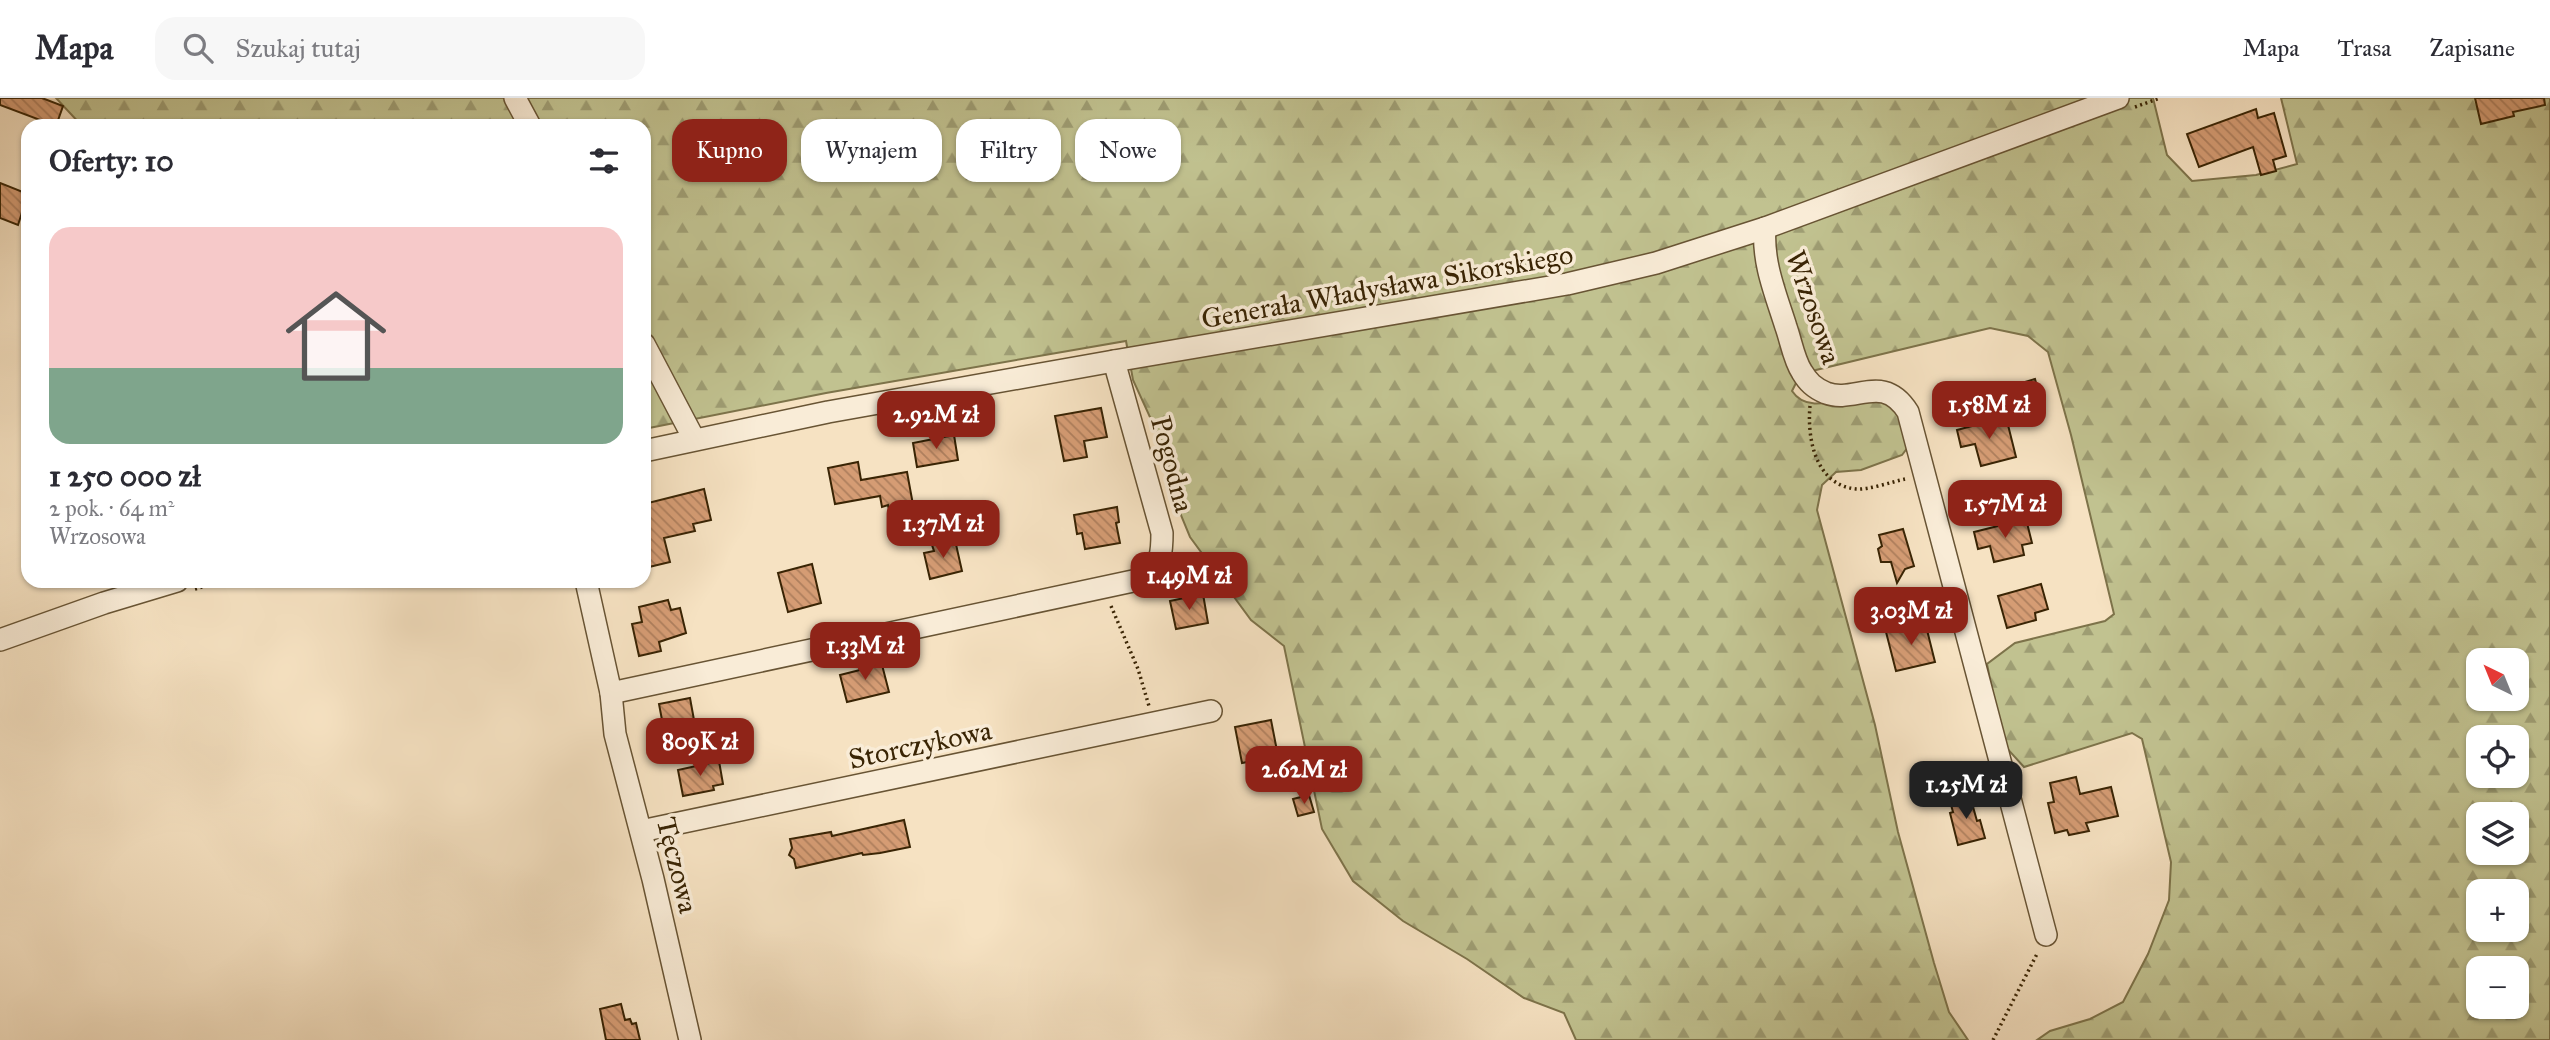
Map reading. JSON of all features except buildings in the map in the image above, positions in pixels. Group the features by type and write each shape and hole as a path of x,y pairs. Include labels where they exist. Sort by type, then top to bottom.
{"street":[{"path":"515,98 526,119"},
{"name":"Generała Władysława Sikorskiego","path":"651,449 1114,360 1567,285 1657,263 1765,228 2118,98"},
{"name":"Wrzosowa","path":"1765,228 1764,243 1772,281 1800,370 1812,386 1829,394 1883,391 1900,400 1908,412 2046,935"},
{"path":"651,357 694,439"},
{"name":"Pogodna","path":"611,693 1147,578 1156,569 1161,554 1162,533 1114,360"},
{"path":"0,640 154,588"},
{"name":"Tęczowa","path":"588,588 611,693 615,734 641,831 690,1040"},
{"name":"Storczykowa","path":"641,831 1211,711"}],"path":[{"path":"1812,386 1809,434 1820,467 1836,482 1856,489 1924,475"},
{"path":"1109,587 1114,616 1138,669 1147,703 1166,722"},
{"path":"1993,1040 2046,935"}],"green space":[{"path":"56,98 2153,98 2167,155 2192,181 2256,175 2297,164 2281,98 2550,98 2550,1040 2037,1040 2050,1031 2090,1019 2123,1002 2148,954 2169,900 2171,862 2142,739 2132,733 2024,767 2003,744 1987,664 2015,643 2105,621 2114,614 2048,352 2028,336 1990,328 1816,370 1797,381 1792,391 1802,400 1815,404 1859,396 1886,399 1896,408 1911,443 1902,455 1861,470 1836,472 1822,485 1817,510 1875,725 1898,832 1934,963 1949,1012 1968,1040 1576,1040 1564,1013 1524,998 1467,959 1403,921 1353,881 1322,829 1284,646 1251,620 1190,537 1176,503 1166,452 1133,380 1126,341 826,393 651,428 651,119 76,119"}]}
